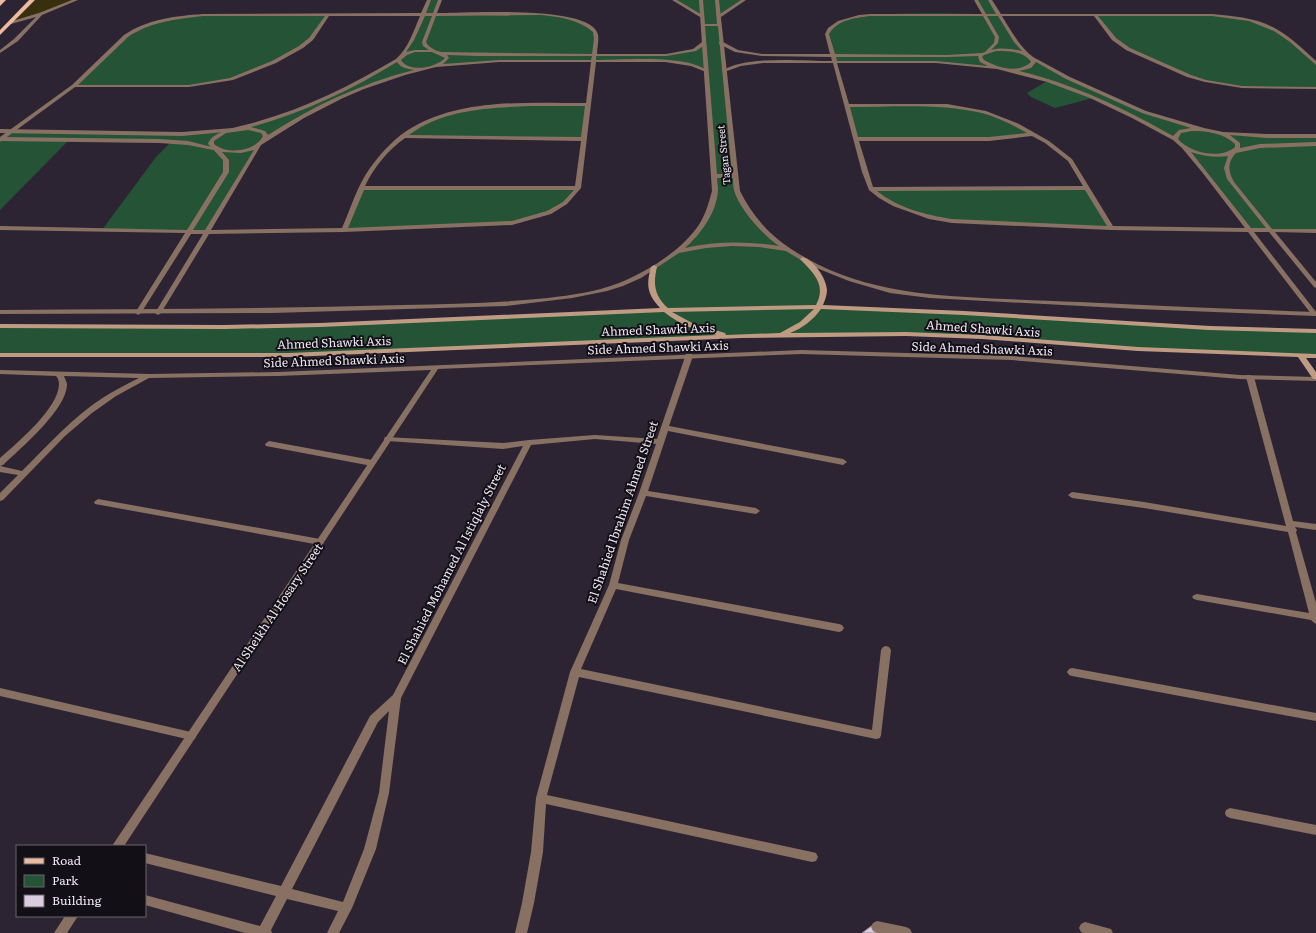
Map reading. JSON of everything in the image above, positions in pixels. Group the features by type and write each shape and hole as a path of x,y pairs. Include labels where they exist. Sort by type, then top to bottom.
{"main road":[{"path":"0,4 3,0"},
{"path":"0,33 32,0"},
{"path":"778,336 804,324 813,316 820,307 824,295 822,282 815,269 803,258"},
{"path":"654,267 651,278 651,289 656,300 666,310 680,320 698,328 719,334 742,336"},
{"name":"Ahmed Shawki Axis","path":"0,326 320,326 666,310 820,307 964,313 1202,328 1316,331"},
{"name":"Ahmed Shawki Axis","path":"3,355 289,356 742,336 906,334 982,337 1138,349 1316,356"},
{"path":"0,364 3,355"},
{"path":"1300,355 1316,378"}],"street":[{"path":"11,23 41,14 76,0"},
{"path":"425,69 405,67 401,65 400,58 412,40 429,0"},
{"path":"433,51 425,45 424,42 440,0"},
{"path":"674,0 702,16"},
{"name":"Tagan Street","path":"654,267 678,252 694,237 705,221 712,206 715,191 701,0"},
{"name":"Tagan Street","path":"717,0 737,191 743,206 769,235 789,250 821,268 845,278 871,286 930,296 1166,309 1315,314"},
{"path":"718,16 744,0"},
{"path":"976,0 997,37 996,43 992,48 983,53 980,57 982,61 995,68"},
{"path":"724,71 740,64 751,63 944,63 1004,69 1024,69 1031,66 1034,62 1016,42 990,0"},
{"path":"0,52 16,40 41,14"},
{"path":"74,86 189,86 231,79 274,62 301,47 311,39 328,14"},
{"path":"0,139 74,86 126,36 135,30 159,21 173,18 203,15 541,14 576,19 588,25 596,32 594,61 578,188 570,200 556,210 536,218 512,223 344,230 189,232 0,228"},
{"path":"1316,64 1282,34 1259,23 1244,19 1212,15 871,15 844,19 829,29 827,34 871,189 895,206 938,219 973,222 1111,228 1316,231"},
{"path":"1095,15 1114,39 1128,49 1189,76 1205,81 1242,87 1316,88"},
{"path":"703,25 719,25"},
{"path":"138,313 226,172 226,160 211,144 212,140 224,132 272,120 301,110 370,76 415,51 478,55 676,54 694,50 704,43"},
{"path":"721,43 738,51 762,55 947,56 1005,50 1030,57 1068,78 1144,112 1202,129 1218,132 1267,136 1316,136"},
{"path":"436,66 446,61 446,56 443,53"},
{"path":"0,139 159,141 188,143 233,152 259,145 309,113 366,86 395,76 436,66 499,61 675,62 692,65 706,71"},
{"path":"1004,69 1044,79 1082,93 1143,121 1175,139 1184,147 1315,314"},
{"path":"344,230 371,169 384,152 402,136 433,119 470,108 494,106 588,105"},
{"path":"846,105 930,105 966,108 1000,117 1053,146 1070,160 1111,228"},
{"path":"0,131 182,134 248,128 262,132 266,136 265,140"},
{"path":"1175,139 1179,132 1192,129 1202,129"},
{"path":"1218,132 1234,139 1238,144 1238,148 1226,164 1227,177 1316,286"},
{"path":"856,139 989,139 1032,134"},
{"path":"402,136 584,139"},
{"path":"1184,147 1208,154 1234,152 1260,146 1316,144"},
{"path":"158,313 259,145"},
{"path":"714,176 735,176"},
{"path":"363,188 578,188"},
{"path":"871,189 1087,188"},
{"path":"678,252 698,247 728,244 766,246 789,250"},
{"path":"0,312 272,312 520,303 578,295 605,288 632,279 654,267"},
{"name":"Side Ahmed Shawki Axis","path":"0,372 150,376 278,374 801,352 1011,358 1250,377 1316,378"},
{"name":"El Shahied Ibrahim Ahmed Street","path":"521,933 528,904 537,852 541,798 575,672 613,586 625,540 643,493 689,356"},
{"name":"Al Sheikh Al Hosary Street","path":"119,845 436,367"},
{"path":"0,463 49,414 60,399 63,385 59,373"},
{"path":"0,498 83,416 120,391 150,376"},
{"path":"1197,597 1316,618 1250,377"},
{"path":"665,428 842,462"},
{"path":"388,439 503,446 562,439 595,438 660,442"},
{"name":"El Shahied Mohamed Al Istiqlaly Street","path":"264,933 374,719 396,698 529,442"},
{"path":"269,444 372,463"},
{"path":"0,469 24,474"},
{"path":"643,493 756,510"},
{"path":"1072,495 1292,527 1316,527"},
{"path":"98,502 320,542"},
{"path":"613,586 839,628"},
{"path":"575,672 876,735 886,650"},
{"path":"1072,672 1316,717"},
{"path":"0,692 191,736"},
{"name":"El Shahied Mohamed Al Istiqlaly Street","path":"333,933 346,908 370,849 384,793 396,698"},
{"path":"541,798 812,857"},
{"path":"1230,813 1316,830"},
{"path":"146,858 284,894 346,908"},
{"path":"146,900 264,933"},
{"path":"60,933 71,917"},
{"path":"877,927 906,933"},
{"path":"1085,928 1107,933"}],"green space":[{"path":"429,0 440,0 435,13 541,14 576,19 595,32 594,55 676,54 694,50 704,43 702,16 674,0 744,0 718,17 737,191 769,235 803,259 822,282 820,307 1316,331 1316,356 1221,353 906,334 742,336 289,355 0,355 0,325 246,327 665,310 651,289 654,267 677,252 705,221 715,191 706,71 700,68 675,62 499,61 436,66 380,81 309,113 259,145 207,232 102,230 156,157 171,142 69,140 0,210 0,140 12,131 165,134 238,129 301,110 398,60 406,51"},
{"path":"976,0 990,0 1021,49 1043,65 1144,112 1202,129 1235,134 1316,136 1316,231 1249,229 1175,139 1093,98 1055,108 1031,97 1027,93 1047,81 995,68 951,63 835,62 828,33 829,30 838,23 855,18 877,15 927,13 984,14"},
{"path":"328,14 311,39 289,55 231,79 189,86 74,86 121,41 146,25 189,16"},
{"path":"1095,15 1212,15 1244,19 1259,23 1282,34 1316,64 1316,88 1242,87 1205,81 1189,76 1120,44"},
{"path":"494,105 588,105 584,139 403,136 433,119"},
{"path":"846,105 930,105 984,112 1032,134 1004,138 856,139"},
{"path":"363,188 578,188 556,210 512,223 344,230"},
{"path":"1087,188 1111,228 973,222 931,218 895,205 871,189"}],"sand":[{"path":"32,0 76,0 11,23"}],"building":[{"path":"877,922 889,933 862,933"}]}
